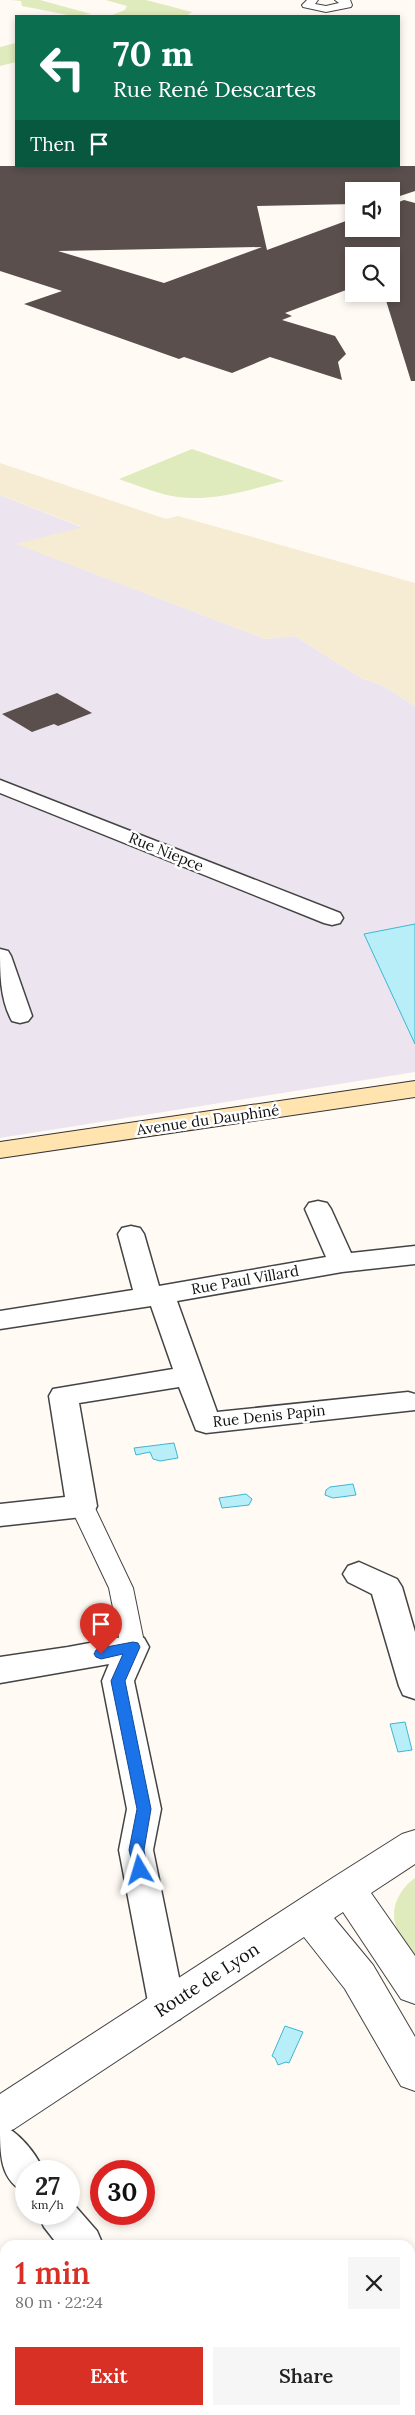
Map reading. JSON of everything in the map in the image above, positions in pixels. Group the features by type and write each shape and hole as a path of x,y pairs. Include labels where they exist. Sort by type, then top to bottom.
{"main road":[{"name":"Avenue du Dauphiné","path":"0,1150 415,1090"}],"street":[{"path":"305,1 309,6 326,9 347,5 346,2 340,0"},
{"name":"Rue Niepce","path":"0,786 332,918"},
{"path":"0,956 20,1016"},
{"path":"318,1209 342,1262"},
{"path":"132,1234 155,1296"},
{"name":"Rue Paul Villard","path":"0,1320 155,1296 342,1262 415,1255"},
{"name":"Rue Denis Papin","path":"155,1296 190,1376 206,1423 408,1402"},
{"path":"166,2007 136,1850 144,1809 118,1681 133,1647 121,1588 82,1506 63,1396 190,1376"},
{"path":"0,1515 82,1506"},
{"path":"359,1574 386,1586 415,1686"},
{"path":"0,1670 68,1660 133,1647"},
{"name":"Route de Lyon","path":"0,2116 415,1845"},
{"path":"347,1888 415,1987"},
{"path":"308,1914 344,1956 359,1977 415,2073"},
{"path":"0,2142 15,2161"},
{"path":"67,2225 79,2240"}],"shaded area":[{"path":"0,463 166,519 178,516 415,583 415,706 384,686 361,678 295,636 265,639 16,544 83,527 0,495"},
{"path":"0,495 84,528 17,544 265,639 295,636 361,678 384,686 415,706 415,1072 0,1138"}],"green space":[{"path":"11,0 40,0 91,14 68,15 22,6 21,1"},
{"path":"106,0 146,0 192,12 188,15 112,15 125,10 127,6"},
{"path":"15,43 15,62 0,66 0,47"},
{"path":"192,449 284,481 232,494 191,498 163,494 119,479"},
{"path":"415,1878 415,1958 398,1932 394,1910 401,1892"}],"water":[{"path":"415,924 415,1044 364,934"},
{"path":"174,1443 178,1458 160,1461 153,1459 150,1452 136,1455 134,1448"},
{"path":"353,1484 356,1495 333,1498 325,1495 326,1490 330,1487"},
{"path":"246,1494 252,1499 249,1505 222,1508 219,1498"},
{"path":"405,1722 412,1750 398,1752 390,1724"},
{"path":"285,2026 303,2032 289,2063 286,2062 278,2065 272,2056"}],"building":[{"path":"0,166 415,166 415,191 400,196 400,182 345,182 345,204 257,206 267,250 345,221 345,237 400,237 400,202 404,200 415,203 415,381 411,381 386,302 400,302 400,247 345,247 345,290 285,313 292,316 282,320 335,336 346,354 338,362 342,380 270,357 232,373 184,357 179,359 24,304 62,291 0,271","holes":["262,247 164,283 58,251"]},
{"path":"57,693 92,713 58,726 54,724 32,732 2,714"}],"route":[{"path":"101,1654 133,1647 118,1681 144,1809 136,1850 140,1870"}]}
